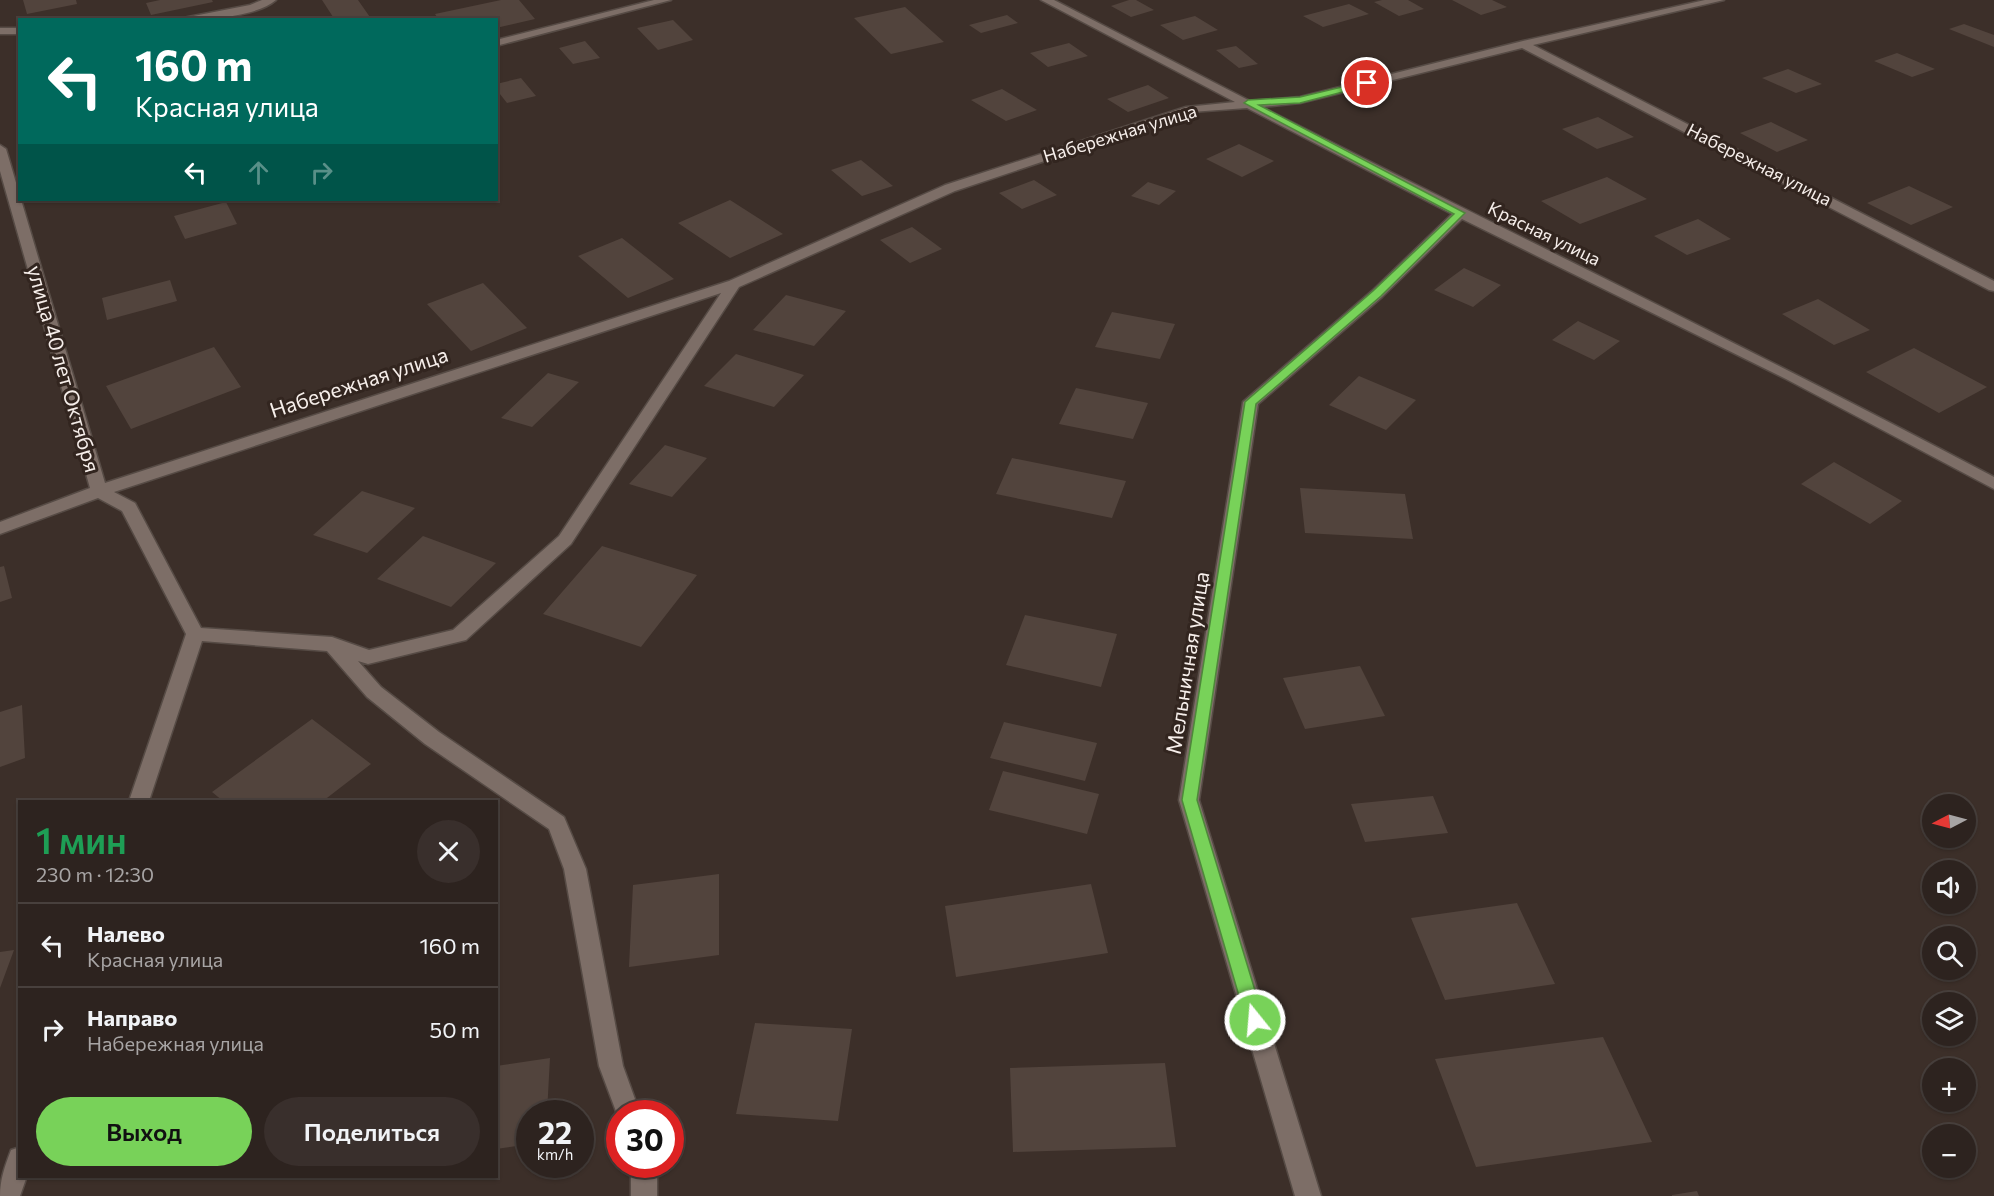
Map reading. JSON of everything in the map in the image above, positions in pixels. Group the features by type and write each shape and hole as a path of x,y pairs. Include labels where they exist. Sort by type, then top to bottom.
{"street":[{"path":"190,18 253,8 271,0"},
{"path":"498,42 666,0"},
{"name":"Красная улица","path":"1046,0 1460,213 1791,376 1994,484"},
{"name":"Набережная улица","path":"0,528 99,491 734,285 951,188 1190,109 1300,100 1523,44 1719,0"},
{"path":"0,31 18,30"},
{"name":"Набережная улица","path":"1523,44 1994,287"},
{"name":"улица 40 лет Октября","path":"0,149 8,168 99,491 129,507 195,634"},
{"name":"Мельничная улица","path":"1308,1196 1189,800 1251,402 1377,294 1460,213"},
{"path":"139,800 195,634 332,644 368,657 459,635 565,540 734,285"},
{"path":"332,644 382,698 432,738 556,823 575,869 611,1066 623,1100"},
{"path":"7,1196 18,1165"},
{"path":"644,1178 645,1196"}],"building":[{"path":"23,0 76,0 77,4 27,14"},
{"path":"160,0 212,0 213,2 151,15 146,3"},
{"path":"322,0 358,0 371,18 334,18"},
{"path":"501,0 519,0 535,19 498,28 498,18 438,18 435,14"},
{"path":"1136,0 1154,10 1131,17 1111,6"},
{"path":"1408,0 1424,9 1399,16 1374,2"},
{"path":"1452,0 1492,0 1507,7 1481,15"},
{"path":"1349,4 1369,14 1323,27 1303,16"},
{"path":"905,7 944,42 891,54 854,18"},
{"path":"1007,15 1018,23 981,33 969,25"},
{"path":"1195,16 1218,30 1183,40 1160,25"},
{"path":"673,20 693,40 658,50 637,28"},
{"path":"1964,24 1994,35 1994,47 1949,29"},
{"path":"585,41 600,58 573,64 559,48"},
{"path":"1069,43 1088,56 1048,67 1030,53"},
{"path":"1236,46 1258,64 1239,68 1216,50"},
{"path":"1897,53 1935,69 1912,77 1874,61"},
{"path":"1788,69 1822,84 1796,93 1762,78"},
{"path":"521,78 536,96 507,103 498,92 498,84"},
{"path":"1148,85 1169,98 1128,112 1107,99"},
{"path":"1002,89 1037,110 1006,121 971,100"},
{"path":"1598,117 1634,137 1597,149 1562,129"},
{"path":"1771,122 1808,140 1777,152 1740,133"},
{"path":"1239,144 1274,161 1242,177 1206,159"},
{"path":"861,160 893,186 862,196 831,170"},
{"path":"1607,177 1647,199 1580,224 1541,201"},
{"path":"1034,180 1057,195 1022,209 999,193"},
{"path":"1148,182 1176,191 1159,205 1131,196"},
{"path":"1909,186 1953,207 1911,225 1867,203"},
{"path":"730,200 783,234 730,258 678,223"},
{"path":"226,202 237,224 185,239 174,216"},
{"path":"1698,219 1731,239 1687,255 1654,236"},
{"path":"912,227 942,249 910,263 880,240"},
{"path":"622,238 674,279 628,298 578,256"},
{"path":"1464,268 1501,285 1473,307 1434,290"},
{"path":"170,280 177,301 107,320 102,298"},
{"path":"483,283 527,328 471,351 427,304"},
{"path":"786,295 846,311 814,346 753,330"},
{"path":"1818,299 1870,330 1834,345 1782,314"},
{"path":"1112,312 1175,324 1160,359 1095,347"},
{"path":"1578,321 1620,341 1594,360 1552,340"},
{"path":"214,347 241,387 131,429 106,386"},
{"path":"1914,348 1987,387 1939,413 1866,372"},
{"path":"736,354 804,375 774,407 704,386"},
{"path":"548,373 579,382 532,427 501,418"},
{"path":"1359,376 1416,400 1386,430 1329,405"},
{"path":"1076,388 1148,403 1133,439 1059,424"},
{"path":"665,445 707,458 672,497 629,484"},
{"path":"1012,458 1126,481 1112,518 996,494"},
{"path":"1834,462 1902,501 1870,524 1801,484"},
{"path":"1300,488 1405,494 1413,539 1305,533"},
{"path":"362,491 415,508 367,553 313,535"},
{"path":"423,536 496,563 451,607 377,579"},
{"path":"602,546 697,575 641,647 543,614"},
{"path":"4,566 12,598 0,602 0,567"},
{"path":"1025,615 1117,634 1101,687 1006,665"},
{"path":"1360,666 1385,716 1305,729 1283,678"},
{"path":"22,705 25,758 0,767 0,712"},
{"path":"312,719 371,764 324,800 222,800 212,792"},
{"path":"1004,722 1097,743 1085,781 990,758"},
{"path":"1003,771 1099,794 1087,834 989,810"},
{"path":"1433,796 1448,833 1365,842 1351,804"},
{"path":"719,874 719,955 629,967 633,885"},
{"path":"1091,884 1108,953 956,977 945,906"},
{"path":"1517,903 1555,984 1445,1000 1411,918"},
{"path":"14,950 0,988 0,952"},
{"path":"755,1023 852,1029 838,1121 736,1114"},
{"path":"1603,1037 1652,1142 1476,1167 1435,1059"},
{"path":"550,1058 548,1100 516,1100 516,1146 498,1149 498,1066"},
{"path":"1165,1063 1176,1147 1013,1152 1010,1068"},
{"path":"1697,1191 1699,1196 1672,1196 1672,1195"}],"route":[{"path":"1255,1020 1189,800 1251,402 1377,294 1460,213 1248,103 1300,100 1367,83"}]}
